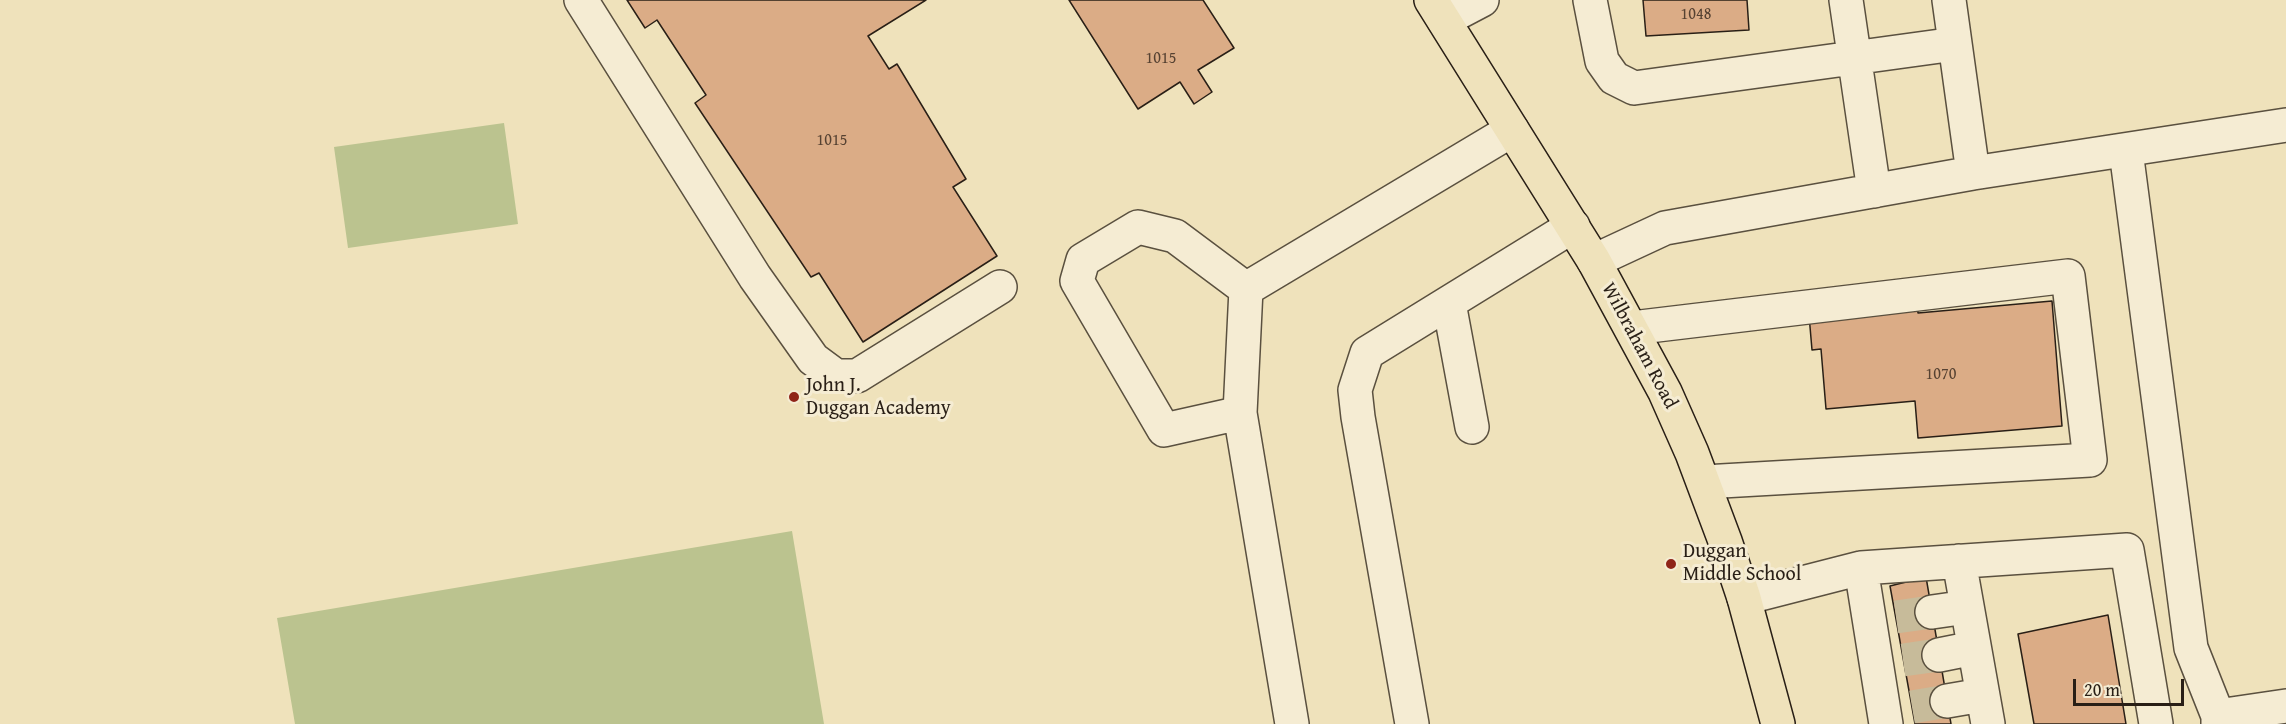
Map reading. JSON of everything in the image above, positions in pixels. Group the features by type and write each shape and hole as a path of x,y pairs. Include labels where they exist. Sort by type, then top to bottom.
{"main road":[{"name":"Wilbraham Road","path":"1437,10 1594,261 1665,392 1704,482 1744,597 1774,720"}],"lane":[{"path":"581,0 755,277 813,359 836,376 857,376 1000,286"},
{"path":"1437,10 1482,0"},
{"path":"1590,0 1602,61 1614,78 1634,88 1955,44"},
{"path":"1846,0 1874,191"},
{"path":"1949,0 1973,173"},
{"path":"1594,261 1665,228 1973,173 2286,125"},
{"path":"1246,288 1512,130"},
{"path":"2126,151 2191,648 2218,720 2286,706"},
{"path":"1412,724 1355,390 1367,353 1573,226"},
{"path":"1239,413 1164,430 1077,281 1083,260 1138,227 1175,236 1246,288"},
{"path":"1632,328 2068,276 2090,460 1704,482"},
{"path":"1246,288 1239,413 1292,724"},
{"path":"1449,303 1472,427"},
{"path":"1744,597 1860,568 2127,550 2156,724"},
{"path":"1947,701 1985,710 1959,561"},
{"path":"1860,568 1882,618 1890,663 1894,714"},
{"path":"1932,612 1967,607"},
{"path":"1940,655 1974,648"}],"green space":[{"path":"504,123 518,224 348,248 334,147"},
{"path":"792,531 824,724 295,724 277,618"}],"building":[{"path":"627,0 926,0 868,36 889,69 897,64 966,179 953,187 997,256 863,342 819,273 811,277 695,103 706,95 657,20 645,28"},
{"path":"1069,0 1203,0 1234,48 1198,70 1212,92 1194,104 1180,82 1138,109"},
{"path":"1643,0 1747,0 1749,30 1646,36"},
{"path":"2052,301 2062,426 1918,438 1915,401 1826,409 1821,349 1812,350 1809,315 1917,306 1918,313"},
{"path":"1926,577 1951,724 1915,724 1890,586"},
{"path":"2108,615 2126,724 2034,724 2018,634"}],"tunnel":[{"path":"1896,617 1932,612"},
{"path":"1903,660 1939,655"},
{"path":"1912,707 1947,701"}],"place":[{"name":"John J. Duggan Academy","path":"794,397"},
{"name":"Duggan Middle School","path":"1671,564"}]}
